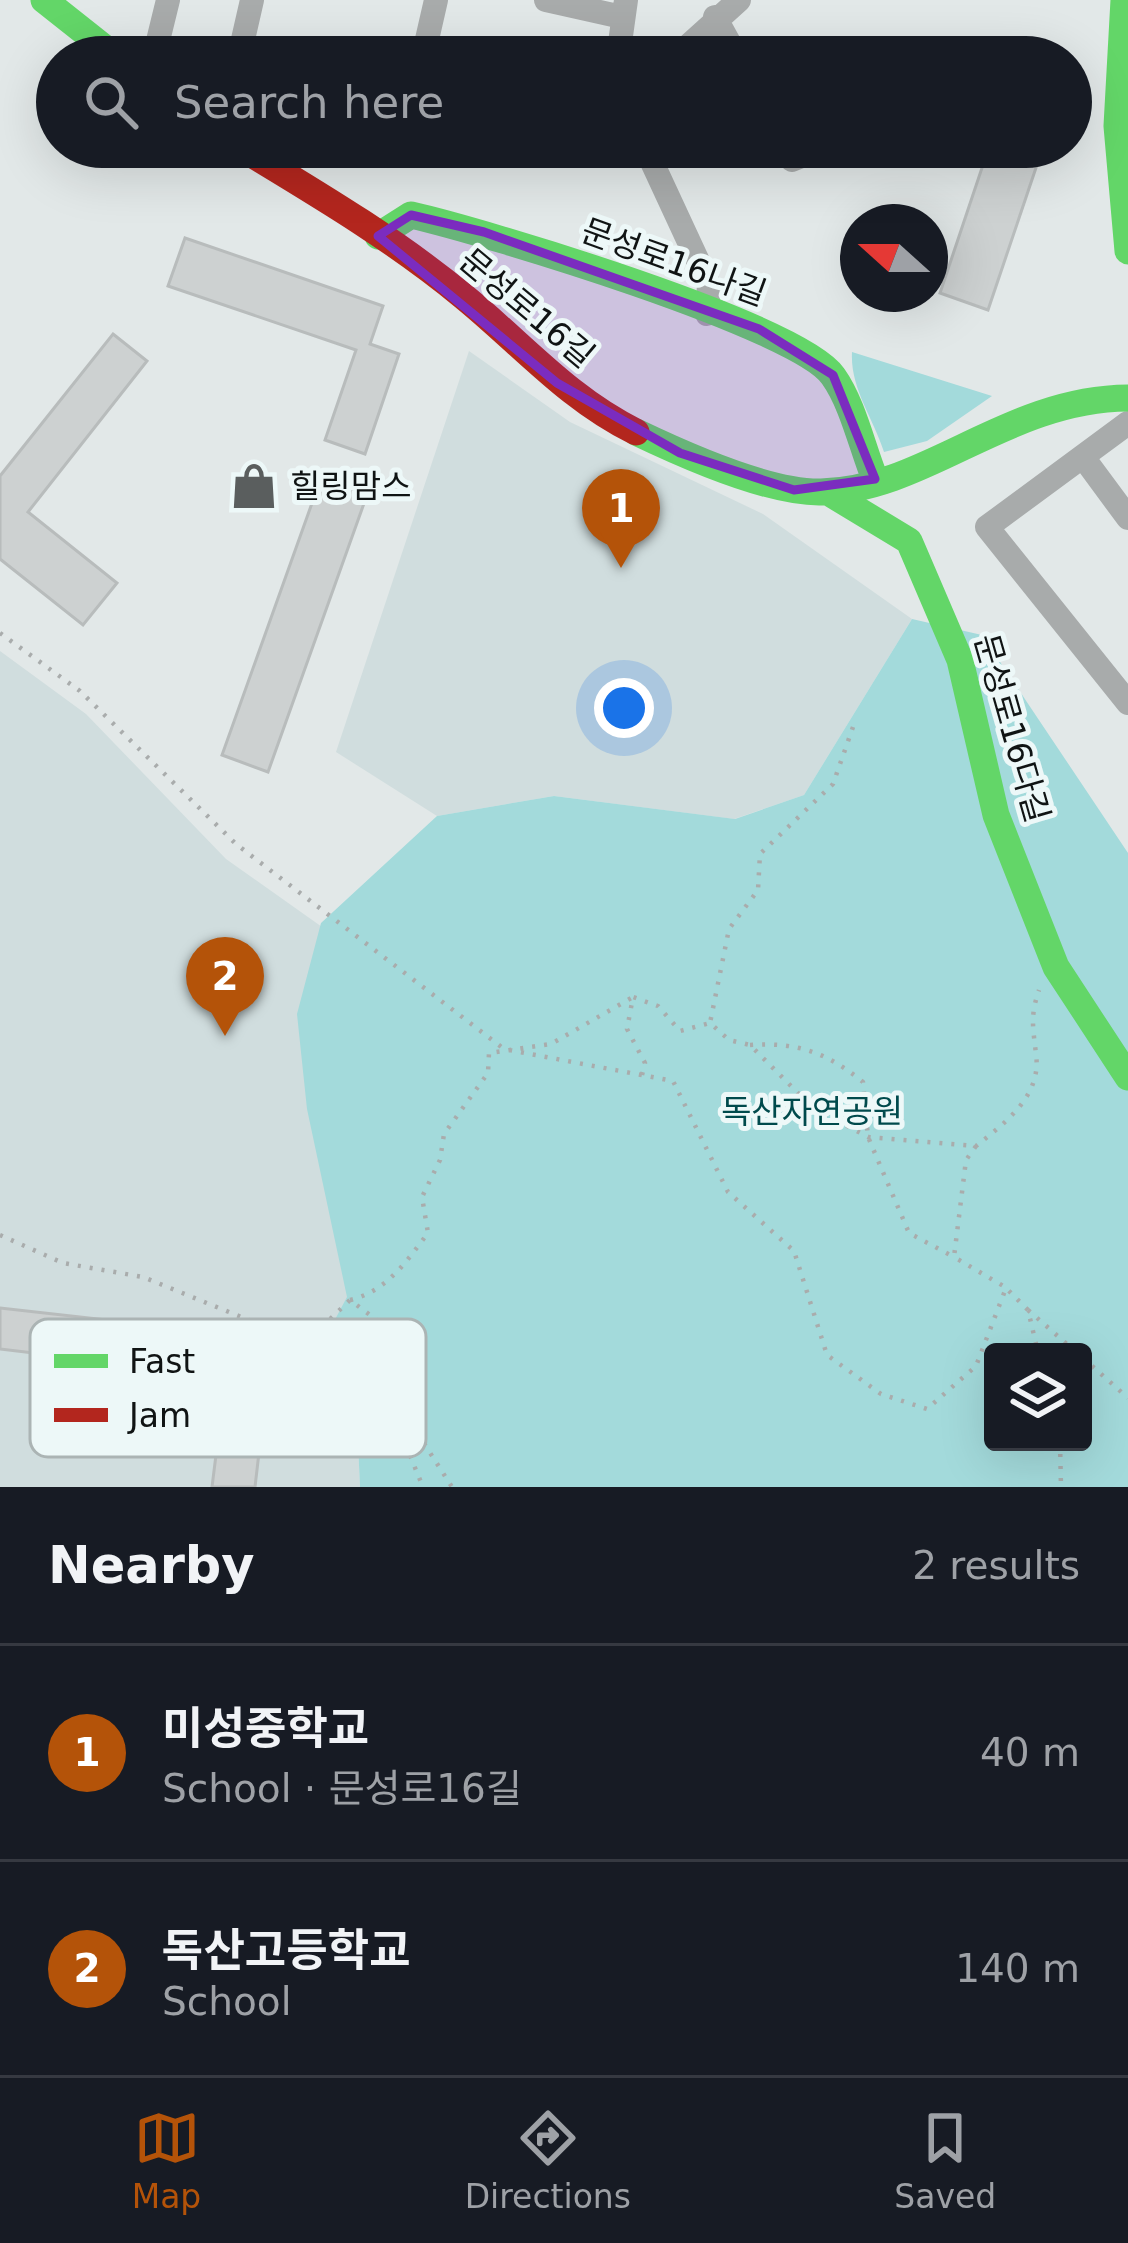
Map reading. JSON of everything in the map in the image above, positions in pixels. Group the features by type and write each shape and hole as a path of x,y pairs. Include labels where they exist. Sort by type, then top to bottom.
{"street":[{"path":"44,0 89,36"},
{"path":"159,36 168,0"},
{"path":"243,36 252,0"},
{"path":"428,36 436,0"},
{"path":"546,0 624,8"},
{"path":"696,36 739,0"},
{"path":"1124,0 1128,251"},
{"path":"715,16 726,36"},
{"name":"문성로16길","path":"273,168 465,298 557,383 620,423 680,453 794,490 828,492 922,467 1069,398 1128,398"},
{"path":"655,168 709,285 707,314"},
{"name":"문성로16나길","path":"378,236 411,215 484,232 760,329 810,355 832,375 875,479"},
{"path":"1128,423 988,527 1128,704"},
{"path":"1083,457 1128,518"},
{"name":"문성로16다길","path":"828,492 909,541 959,660 996,815 1060,974 1128,1077"}],"path":[{"path":"0,632 80,691 236,844 504,1049 673,1081 728,1192 794,1251 827,1355 881,1394 927,1409 976,1366 1006,1288"},
{"path":"710,1023 729,929 758,890 760,854 833,784 853,727"},
{"path":"954,1257 965,1160 1030,1094 1038,1059 1028,1024 1038,990 1060,974"},
{"path":"330,1319 350,1300 373,1294 428,1233 422,1197 440,1160 444,1134 488,1073 488,1053 551,1044 634,997"},
{"path":"634,997 658,1006 680,1031 710,1023"},
{"path":"634,997 627,1029 645,1063 642,1075"},
{"path":"710,1023 729,1040 750,1045 789,1042 833,1057 863,1082 868,1137 909,1233 1006,1288 1066,1343"},
{"path":"750,1045 812,1108 868,1137 976,1146"},
{"path":"0,1235 63,1264 143,1277 248,1319"},
{"path":"350,1300 374,1319"},
{"path":"1028,1310 1036,1343"},
{"path":"1092,1366 1128,1397"},
{"path":"426,1446 452,1487"},
{"path":"1060,1451 1061,1487"},
{"path":"411,1457 423,1487"}],"highlighted area":[{"path":"411,215 484,232 759,329 833,375 875,479 794,490 680,453 557,383 378,236"}],"shaded area":[{"path":"469,351 570,422 763,514 912,619 804,795 734,819 554,796 437,816 336,752"},
{"path":"0,651 86,714 226,859 394,978 506,1094 344,1319 30,1319 30,1457 359,1457 360,1487 0,1487"}],"green space":[{"path":"852,352 992,396 927,441 884,452 858,390"},
{"name":"독산자연공원","path":"912,619 982,635 1128,853 1128,1487 360,1487 359,1457 426,1457 426,1319 335,1319 347,1297 307,1109 297,1014 321,923 437,816 554,796 735,819 804,795"}],"building":[{"path":"982,168 1036,168 988,310 948,296 948,269"},
{"path":"185,238 383,306 370,344 399,354 365,454 325,440 356,350 168,286"},
{"path":"113,334 147,361 28,512 117,583 83,625 0,559 0,476"},
{"path":"321,478 367,495 268,772 222,755"},
{"path":"0,1308 98,1319 30,1319 30,1353 0,1349"},
{"path":"216,1457 258,1457 255,1487 212,1487"}],"traffic: fast":[{"path":"44,0 89,36"},
{"path":"1124,0 1117,126 1128,251"},
{"path":"378,236 411,215 636,283 763,332 808,355 833,376 852,412 875,479"},
{"path":"636,432 752,480 821,492 896,477 1043,413 1084,402 1128,398"},
{"path":"828,492 909,541 960,660 996,815 1056,967 1128,1077"}],"traffic: jam":[{"path":"274,168 410,255 566,387 636,432"}],"place":[{"name":"힐링맘스","path":"254,486"},
{"name":"미성중학교","path":"621,568"},
{"name":"독산고등학교","path":"225,1036"}]}
